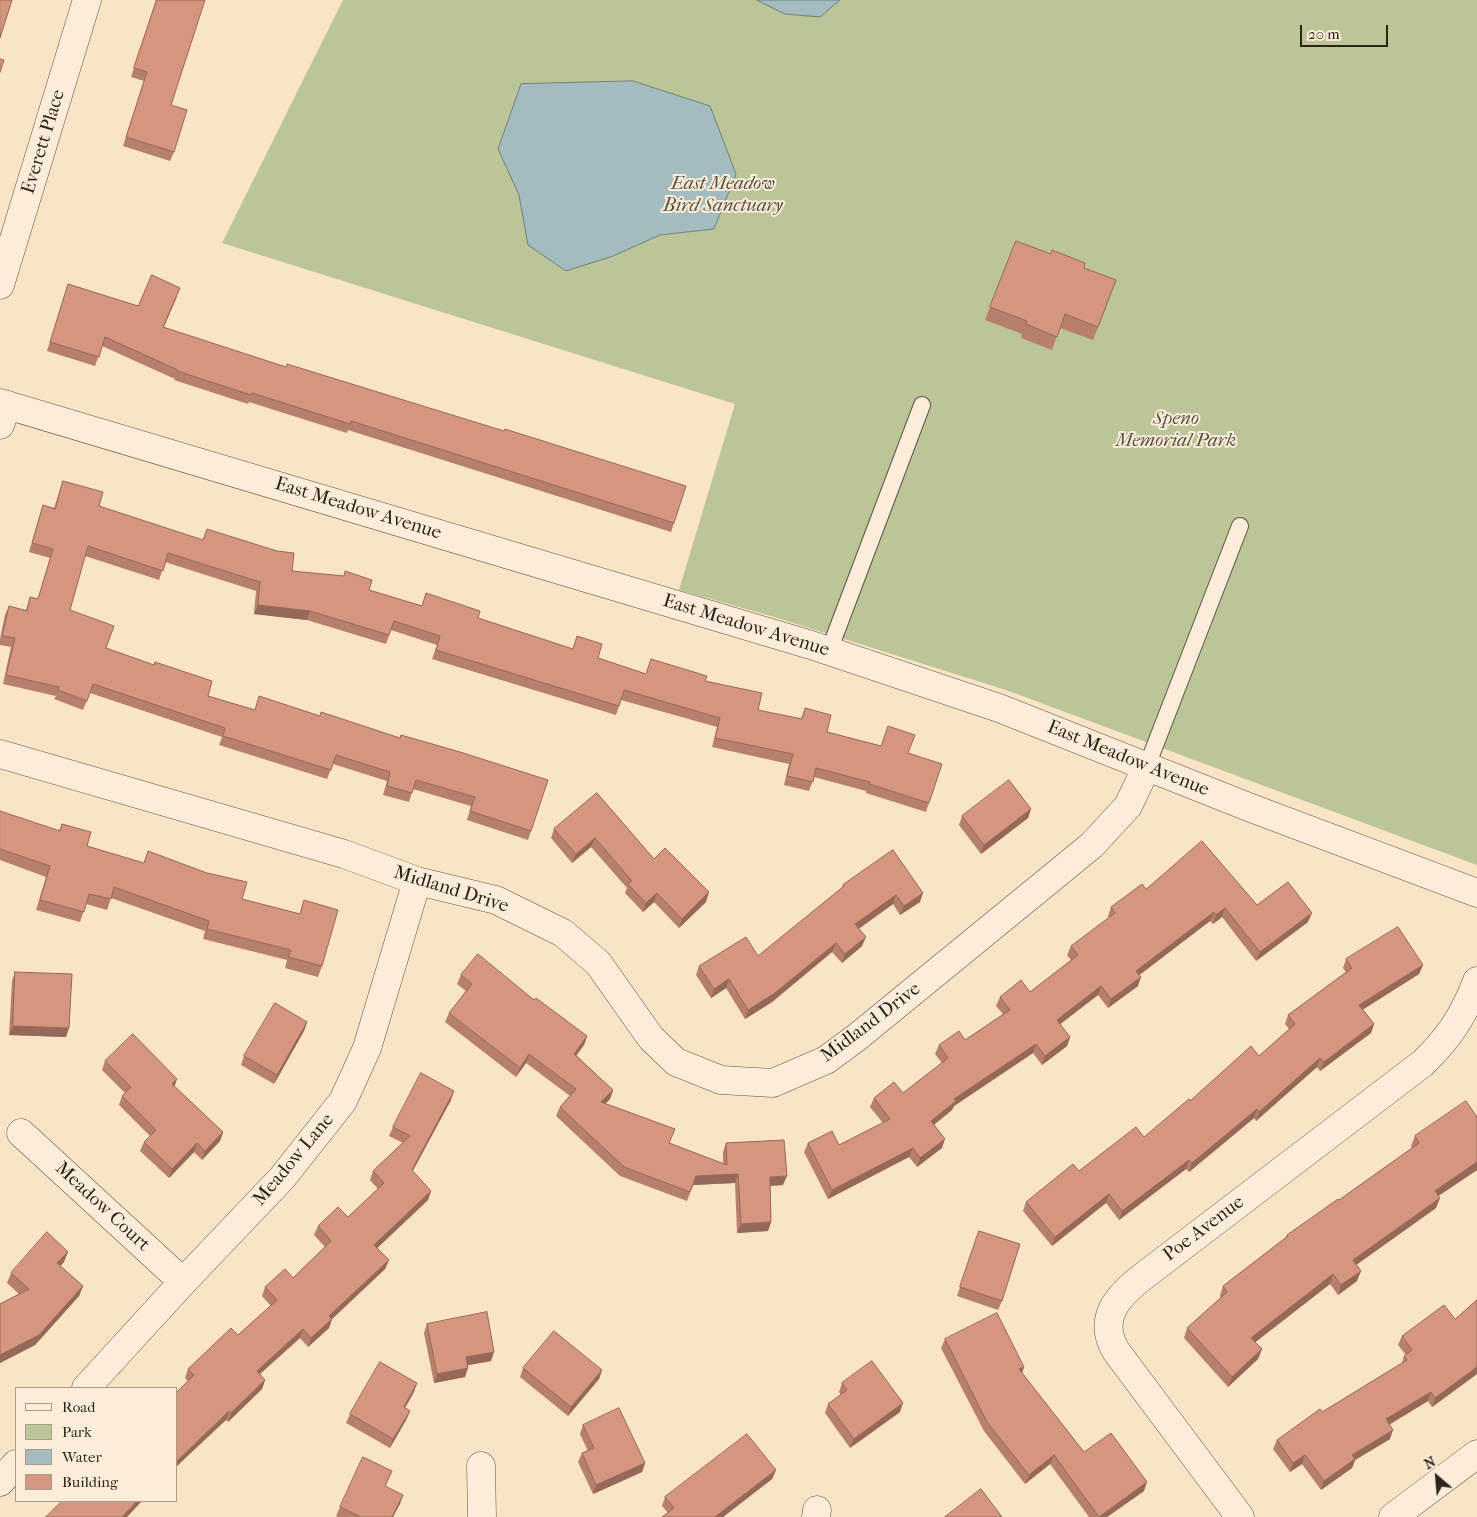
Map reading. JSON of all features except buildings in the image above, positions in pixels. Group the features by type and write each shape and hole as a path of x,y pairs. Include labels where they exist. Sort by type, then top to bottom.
{"street":[{"name":"Everett Place","path":"0,285 87,0"},
{"name":"East Meadow Avenue","path":"2,411 666,601 829,651 999,708 1251,808 1477,893"},
{"name":"Midland Drive","path":"0,754 344,854 417,881 496,900 563,934 598,964 651,1038 676,1062 721,1080 773,1083 826,1060 849,1043 1092,845 1128,806 1146,766"},
{"name":"Meadow Lane","path":"87,1387 282,1178 344,1100 367,1048 417,881"},
{"name":"Poe Avenue","path":"1240,1517 1116,1352 1109,1334 1111,1310 1120,1296 1141,1278 1423,1063 1451,1034 1461,1018 1477,981"},
{"name":"Meadow Court","path":"21,1133 183,1282"},
{"path":"1393,1517 1477,1454"},
{"path":"0,1482 15,1465"},
{"path":"481,1466 482,1517"}],"lane":[{"path":"829,651 922,405"},
{"path":"1146,766 1240,526"}],"green space":[{"name":"Speno Memorial Park","path":"343,0 1477,0 1477,865 1006,690 771,616 679,590 735,404 222,243"}],"water":[{"path":"757,0 840,0 820,17 785,14"},
{"path":"633,81 710,106 736,174 714,229 660,235 613,256 566,271 528,245 519,195 498,149 521,84"}],"park label":[{"name":"East Meadow Bird Sanctuary","path":"723,195"}]}
